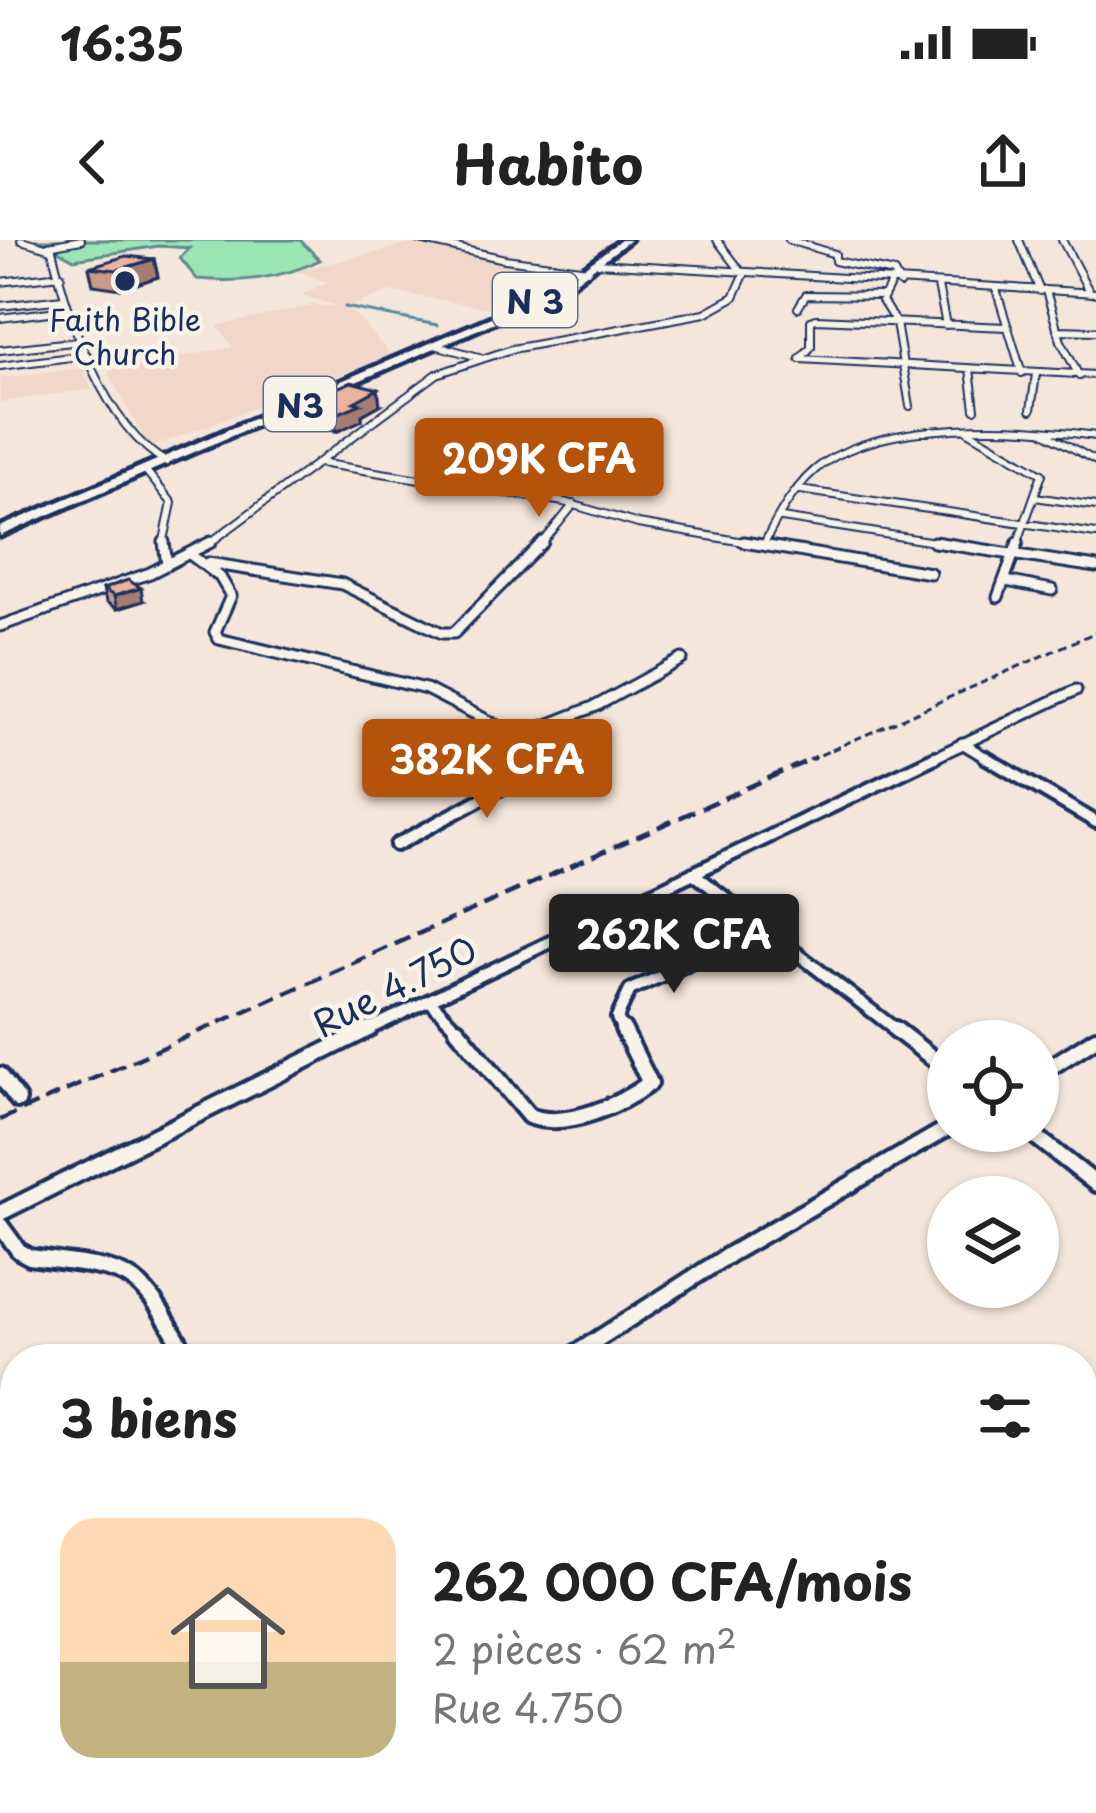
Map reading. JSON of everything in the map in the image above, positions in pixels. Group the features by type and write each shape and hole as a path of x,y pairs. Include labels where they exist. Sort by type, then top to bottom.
{"highway":[{"name":"N 3","path":"435,345 544,296 626,240"},
{"name":"N3","path":"166,462 435,345"},
{"path":"0,534 166,462"}],"street":[{"path":"21,240 48,246 81,240"},
{"path":"420,240 487,256 592,266 1093,293"},
{"path":"717,240 744,275"},
{"path":"789,240 836,254 835,261 893,273 895,284"},
{"path":"1019,240 1079,376"},
{"path":"1062,240 1093,293"},
{"path":"48,246 61,275 66,310 87,356 137,445 166,462"},
{"path":"0,282 61,275"},
{"path":"0,626 190,554 319,463 414,387 480,358 705,313 734,297 744,275"},
{"path":"798,308 806,296 883,296 895,284"},
{"path":"938,286 946,325"},
{"path":"995,289 1022,373"},
{"path":"883,296 896,322 910,406"},
{"path":"0,305 63,299"},
{"path":"0,318 66,310"},
{"path":"1007,328 813,320 812,347 800,358 819,363 1096,376"},
{"path":"1057,330 1096,332"},
{"path":"0,350 81,341"},
{"path":"435,345 480,358"},
{"path":"0,366 87,356"},
{"path":"970,369 975,409"},
{"path":"1031,410 1036,374"},
{"path":"1070,431 1096,425"},
{"path":"1040,429 1096,461"},
{"path":"764,544 822,465 854,449 968,430 1040,429 1096,436"},
{"path":"968,430 1003,455 1041,472 998,597"},
{"path":"319,463 574,504 638,524 930,573"},
{"path":"142,472 172,503 163,546 167,565"},
{"path":"800,490 1096,534"},
{"path":"1034,497 1096,506"},
{"path":"203,562 341,584 442,633 454,633 519,572 574,504"},
{"path":"782,518 1096,567"},
{"path":"190,554 215,569 231,596 215,632 219,639 426,689 522,734 595,777"},
{"path":"1006,581 1052,590"},
{"path":"522,734 596,706 682,658"},
{"name":"Rue 4.750","path":"0,1213 546,941 1076,689"},
{"path":"962,743 1096,822"},
{"path":"395,845 557,758"},
{"path":"693,873 927,1054"},
{"path":"431,1002 529,1116 540,1123 554,1122 606,1106 650,1083 617,1018 630,990 766,929"},
{"path":"1059,1062 1096,1038"},
{"path":"0,1075 18,1100"},
{"path":"590,1344 709,1267 927,1140"},
{"path":"1056,1152 1096,1184"},
{"path":"0,1225 19,1251 30,1257 107,1268 146,1285 180,1344"}],"shaded area":[{"path":"419,242 566,277 500,310 388,291 349,308 391,355 149,448 107,370 233,347 217,326 315,305 339,307 302,295 327,282 296,271"},
{"path":"83,368 92,389 0,402 0,378"}],"green space":[{"path":"40,240 300,240 320,260 260,278 197,279 180,258 190,248 159,246 74,259"}],"building":[{"path":"126,256 154,259 117,270 89,267"},
{"path":"351,382 378,389 354,402 361,404 334,415 296,405"},
{"path":"128,580 141,588 114,596 103,589"}],"waterway":[{"path":"345,307 437,325"}],"railway":[{"path":"809,760 1096,632"},
{"path":"0,1120 816,757"}],"place":[{"name":"Faith Bible Church","path":"125,281"}]}
